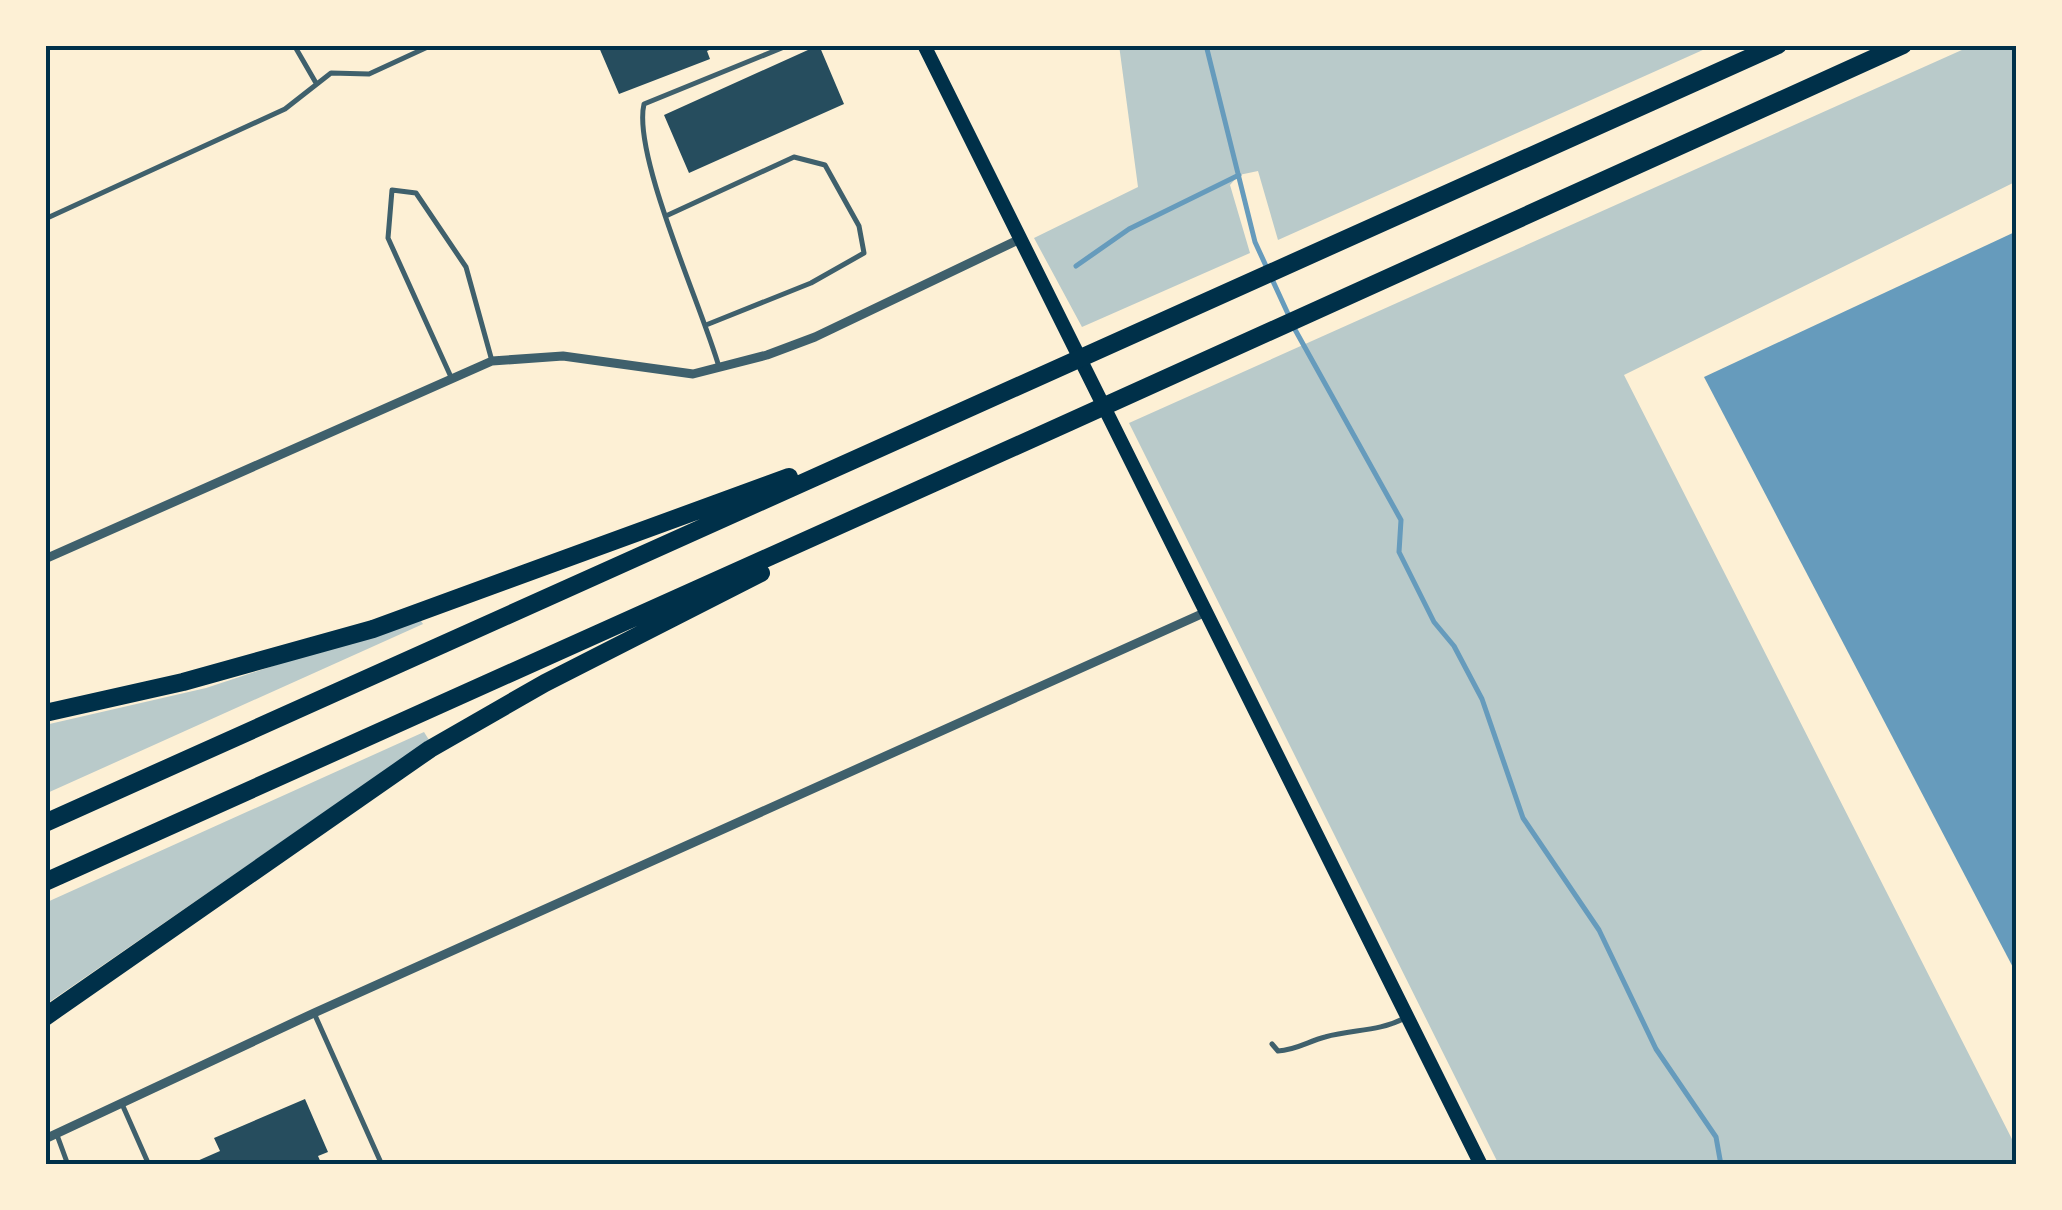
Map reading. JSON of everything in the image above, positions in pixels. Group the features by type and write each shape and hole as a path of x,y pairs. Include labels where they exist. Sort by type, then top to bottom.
{"highway":[{"path":"45,823 1778,45"},
{"path":"45,882 604,635 905,493 1902,45"},
{"path":"45,713 183,682 373,630 898,439"},
{"path":"45,1017 430,749 545,683 698,608 905,493"}],"main road":[{"path":"924,45 1481,1165"}],"street":[{"path":"45,560 492,361 563,356 693,374 767,355 815,337 1020,239"},
{"path":"45,1139 314,1013 1206,612"}],"lane":[{"path":"294,45 316,83"},
{"path":"45,220 285,109 331,73 368,74 432,45"},
{"path":"719,366 648,164 640,122 644,104 789,45"},
{"path":"668,216 794,158 825,165 859,226 864,253 811,283 706,325"},
{"path":"451,378 388,238 386,211 392,190 416,193 457,248 492,361"},
{"path":"314,1013 382,1165"},
{"path":"1272,1044 1278,1051 1290,1050 1322,1037 1382,1030 1408,1017"},
{"path":"122,1103 149,1165"},
{"path":"57,1134 68,1165"}],"shaded area":[{"path":"1119,45 1714,45 1278,240 1258,171 1239,175 1230,185 1250,253 1082,327 1034,238 1138,187"},
{"path":"1973,45 2017,45 2017,181 1624,375 2017,1149 2017,1165 1499,1165 1129,423"},
{"path":"419,618 423,624 45,794 45,725 206,688"},
{"path":"424,732 429,740 45,1005 45,903"}],"water":[{"path":"2017,231 2017,975 1704,377"}],"building":[{"path":"598,45 721,45 707,51 710,59 619,94"},
{"path":"819,45 844,104 689,173 664,115"},
{"path":"305,1099 328,1152 318,1156 322,1165 188,1165 220,1151 214,1138"}],"waterway":[{"path":"1206,45 1255,242 1289,316"},
{"path":"1076,266 1129,229 1239,175"},
{"path":"1293,326 1401,520 1399,552 1434,622 1454,646 1482,699 1523,818 1599,930 1656,1049 1716,1137 1721,1165"}]}
